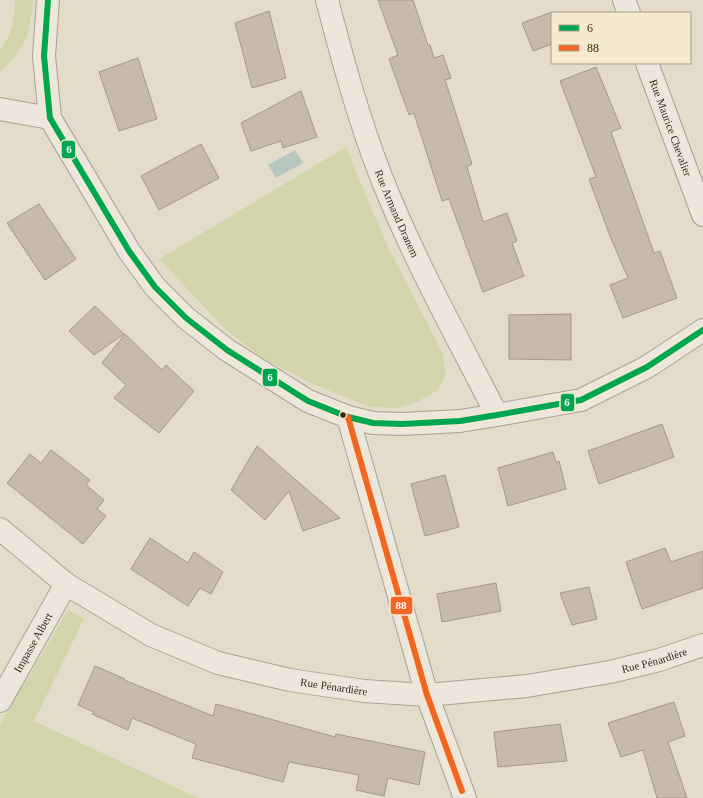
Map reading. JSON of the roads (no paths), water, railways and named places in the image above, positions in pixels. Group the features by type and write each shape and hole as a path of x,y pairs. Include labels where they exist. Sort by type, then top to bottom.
{"street":[{"path":"48,0 44,56 50,118 129,251 156,287 186,318 227,350 308,401 348,417 373,422 402,424 460,421 581,400 647,367 703,330"},
{"name":"Rue Armand Dranem","path":"327,0 362,128 382,180 409,242 496,415"},
{"path":"624,0 629,12"},
{"name":"Rue Maurice Chevalier","path":"647,64 703,215"},
{"path":"0,109 50,118"},
{"path":"348,417 427,695 465,798"},
{"name":"Rue Pénardière","path":"0,529 66,584 151,635 218,663 290,680 364,691 427,695 527,686 610,672 659,660 703,645"},
{"name":"Impasse Albert","path":"0,701 66,584"}]}
